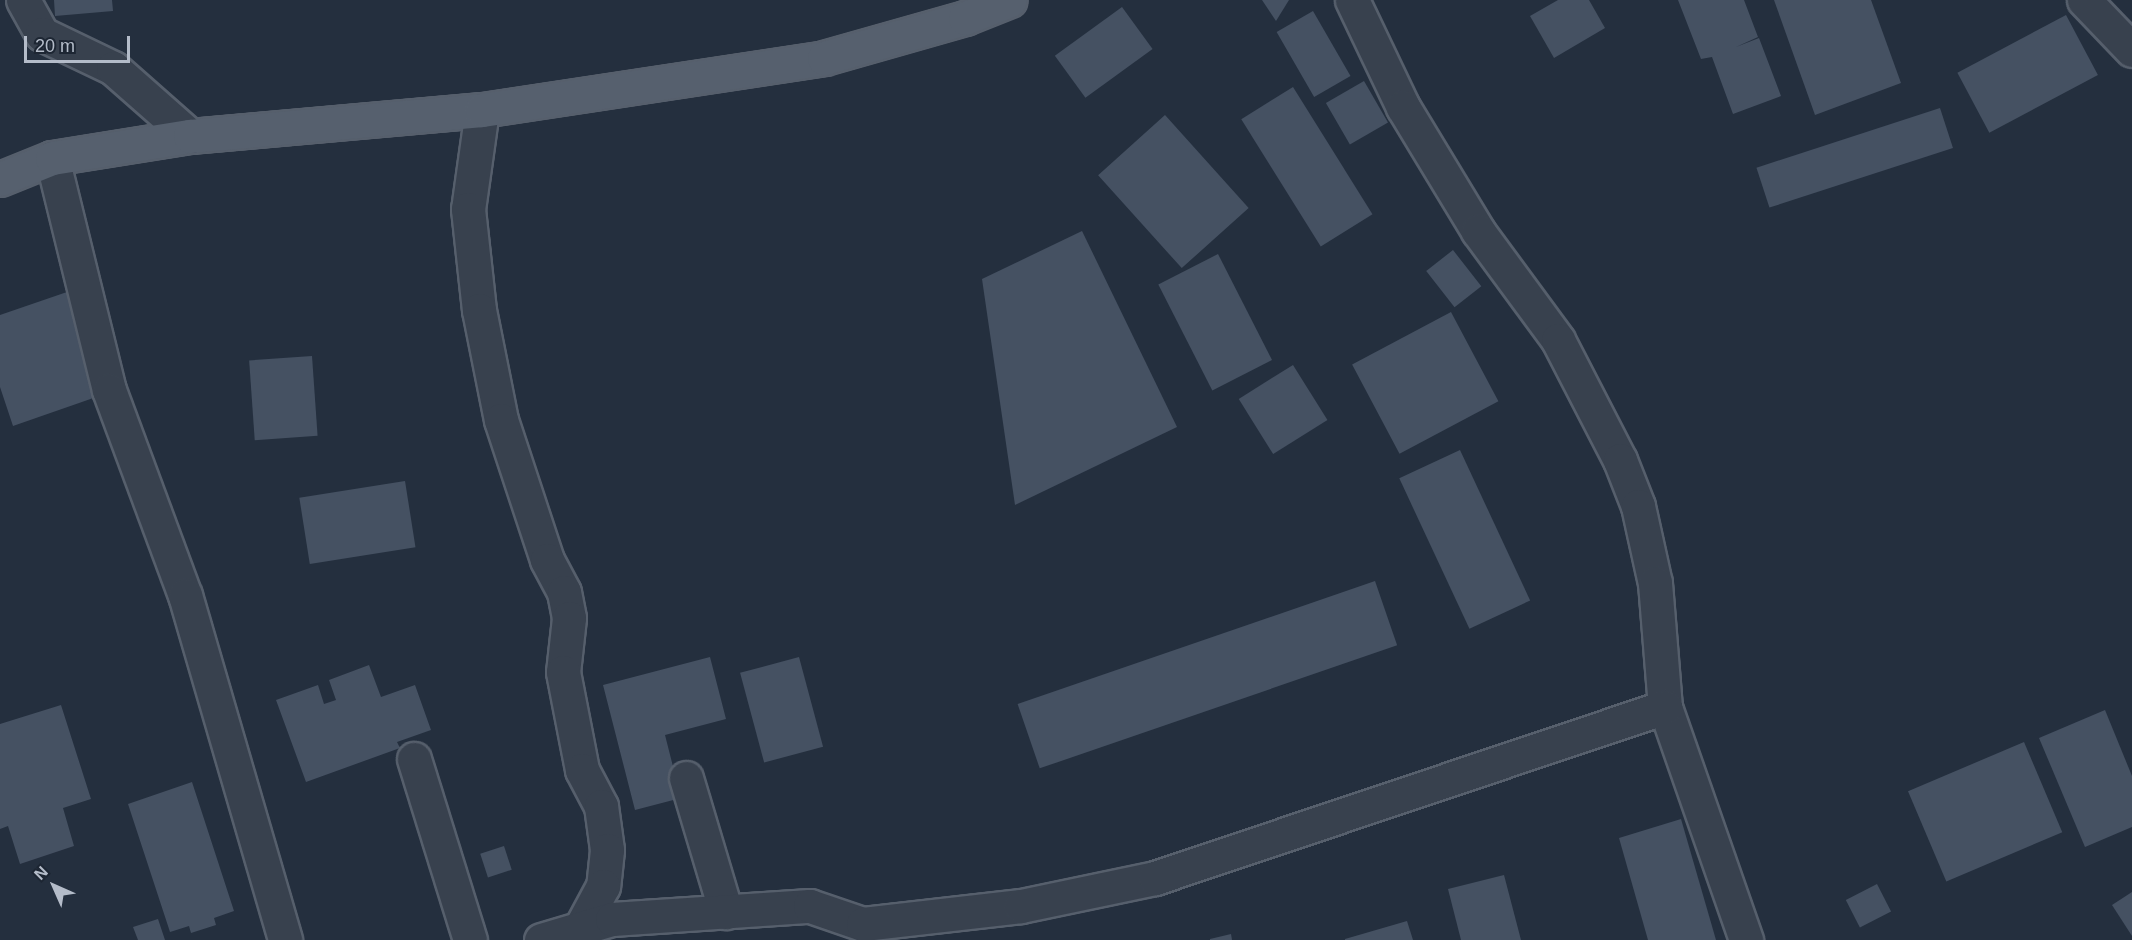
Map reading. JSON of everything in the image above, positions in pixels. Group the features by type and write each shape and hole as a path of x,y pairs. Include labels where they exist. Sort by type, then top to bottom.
{"main road":[{"path":"0,179 52,158 190,136 482,110 824,58 965,18 1010,0"}],"street":[{"path":"23,0 42,34 113,68 190,136"},
{"path":"1352,0 1403,107 1478,231 1558,340 1620,460 1638,506 1654,583 1665,707 1746,940"},
{"path":"2084,0 2132,50"},
{"path":"482,110 468,209 479,310 501,420 547,560 564,592 569,618 563,672 582,770 601,806 607,850 603,886 581,927"},
{"path":"52,158 109,390 185,595 285,940"},
{"path":"541,940 612,919 810,906 863,924 1020,906 1155,878 1665,707"},
{"path":"414,759 470,940"},
{"path":"686,778 726,912"}],"building":[{"path":"54,0 112,0 113,11 55,16"},
{"path":"1262,0 1289,0 1276,21"},
{"path":"1558,0 1589,0 1605,28 1554,58 1530,16"},
{"path":"1678,0 1744,0 1758,37 1736,47 1759,38 1781,96 1733,114 1712,57 1701,59"},
{"path":"1774,0 1871,0 1901,83 1815,115"},
{"path":"1122,7 1153,49 1085,98 1055,56"},
{"path":"1313,11 1350,76 1314,97 1277,32"},
{"path":"2066,15 2098,75 1989,133 1957,73"},
{"path":"1364,81 1388,123 1350,145 1326,103"},
{"path":"1293,87 1372,214 1321,247 1241,119"},
{"path":"1940,108 1953,148 1769,208 1756,168"},
{"path":"1165,115 1249,208 1182,268 1098,175"},
{"path":"1082,231 1177,427 1015,505 982,279"},
{"path":"1453,250 1481,286 1455,307 1426,271"},
{"path":"1218,254 1272,360 1212,390 1158,284"},
{"path":"67,292 102,395 13,426 0,387 0,315"},
{"path":"1451,312 1498,401 1400,454 1352,365"},
{"path":"312,356 318,436 255,440 249,360"},
{"path":"1293,365 1327,420 1273,454 1239,399"},
{"path":"1460,450 1530,600 1469,629 1399,478"},
{"path":"405,481 415,547 310,564 299,498"},
{"path":"1375,581 1397,645 1040,768 1018,704"},
{"path":"710,657 726,719 665,735 681,798 635,810 603,685"},
{"path":"799,657 823,747 764,763 740,673"},
{"path":"369,665 381,697 415,685 431,730 397,742 400,748 306,782 276,700 318,685 324,704 336,700 329,680"},
{"path":"61,705 91,799 63,808 74,846 20,864 8,826 0,829 0,724"},
{"path":"2105,710 2132,776 2132,827 2085,847 2039,738"},
{"path":"2024,742 2062,832 1946,881 1908,791"},
{"path":"192,782 234,911 214,918 216,925 191,933 189,926 170,932 128,804"},
{"path":"1681,819 1716,940 1648,940 1619,838"},
{"path":"504,846 512,870 488,878 480,854"},
{"path":"1504,875 1521,940 1461,940 1448,889"},
{"path":"1877,884 1891,912 1860,928 1846,900"},
{"path":"2132,892 2132,936 2112,905"},
{"path":"158,919 165,940 138,940 133,927"},
{"path":"1407,921 1413,940 1345,940 1345,939"},
{"path":"1231,934 1232,940 1210,940 1210,939"}]}
